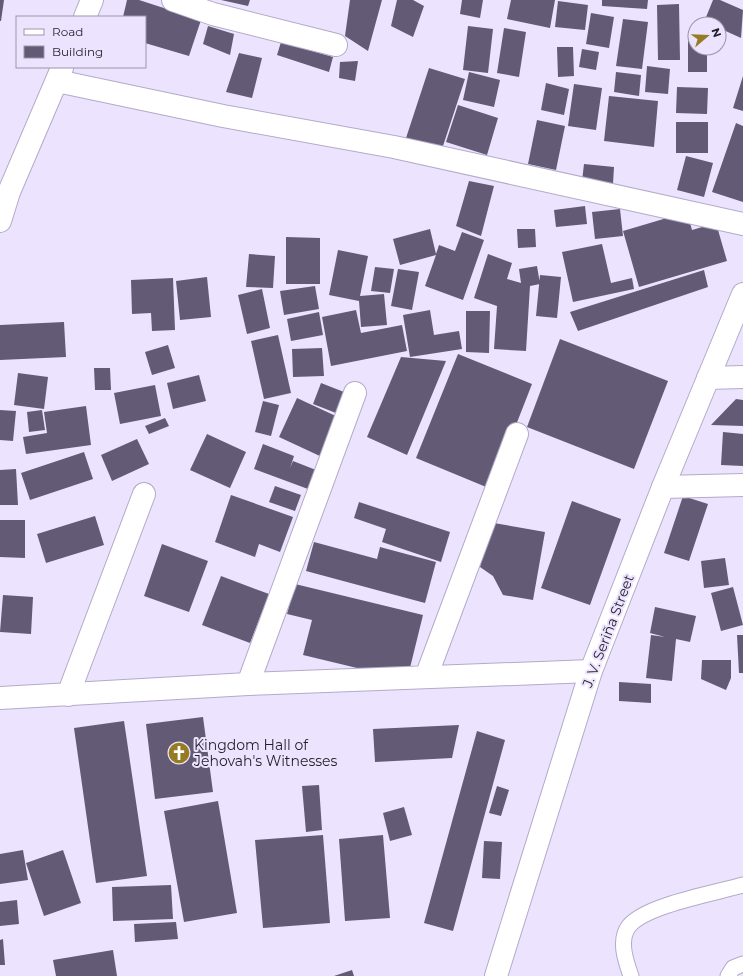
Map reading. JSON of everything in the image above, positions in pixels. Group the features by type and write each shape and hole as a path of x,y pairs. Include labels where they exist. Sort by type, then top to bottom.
{"street":[{"path":"85,16 92,0"},
{"path":"173,0 213,14 336,45"},
{"path":"0,221 9,192 60,74 223,116 402,149 743,224"},
{"name":"J. V. Seriña Street","path":"496,976 591,671 663,487 743,294"},
{"path":"708,378 743,376"},
{"path":"248,684 355,393"},
{"path":"426,677 517,434"},
{"path":"663,487 743,486"},
{"path":"68,695 144,494"},
{"path":"0,698 248,684 591,671"}],"lane":[{"path":"631,976 624,957 624,940 629,926 656,909 743,885"},
{"path":"728,976 733,968 743,964"}],"building":[{"path":"0,0 4,0 1,21 0,21"},
{"path":"127,0 139,0 201,20 189,56 146,43 146,16 123,16"},
{"path":"221,0 250,0 248,6"},
{"path":"350,0 382,0 368,51 345,36"},
{"path":"397,0 413,0 424,6 413,37 391,26"},
{"path":"462,0 483,0 480,18 460,14"},
{"path":"511,0 555,0 550,28 507,19"},
{"path":"602,0 648,0 647,9 602,6"},
{"path":"713,0 720,0 743,10 741,38 727,32 727,16 706,16"},
{"path":"558,1 588,5 585,30 555,27"},
{"path":"679,4 680,60 658,60 657,5"},
{"path":"591,13 614,17 609,48 586,44"},
{"path":"623,19 648,22 642,69 616,66"},
{"path":"208,26 234,34 230,55 203,44"},
{"path":"468,26 493,29 488,73 463,70"},
{"path":"504,28 526,32 519,77 497,73"},
{"path":"281,42 333,57 329,72 277,55"},
{"path":"557,47 573,47 574,76 558,77"},
{"path":"582,49 599,52 596,70 579,67"},
{"path":"239,53 262,58 252,98 226,92"},
{"path":"688,56 707,56 707,72 688,72"},
{"path":"358,61 355,81 339,78 340,62"},
{"path":"647,66 670,69 668,94 645,92"},
{"path":"429,68 465,79 442,149 406,138"},
{"path":"469,72 500,80 494,107 463,100"},
{"path":"616,72 641,75 639,96 614,92"},
{"path":"743,76 743,111 733,108"},
{"path":"546,83 569,89 564,115 541,110"},
{"path":"574,84 602,88 596,130 568,126"},
{"path":"677,87 708,88 707,114 676,113"},
{"path":"609,96 658,101 654,147 604,141"},
{"path":"458,105 498,118 487,155 446,142"},
{"path":"537,120 565,126 556,170 528,164"},
{"path":"676,122 708,122 708,153 676,153"},
{"path":"736,123 743,126 743,202 712,192"},
{"path":"686,156 713,163 704,197 677,190"},
{"path":"584,164 614,167 613,184 582,181"},
{"path":"469,181 494,186 481,236 456,226"},
{"path":"585,206 587,224 556,227 554,210"},
{"path":"620,209 623,236 595,239 592,212"},
{"path":"687,212 692,230 716,223 727,261 639,287 623,231"},
{"path":"430,229 436,254 439,245 455,251 462,232 484,240 463,300 425,286 436,255 400,265 393,239"},
{"path":"517,229 535,229 536,247 518,248"},
{"path":"286,237 320,238 320,284 286,284"},
{"path":"602,244 611,283 632,278 634,289 573,302 562,252"},
{"path":"338,250 368,256 360,296 384,294 387,325 361,327 359,301 329,295"},
{"path":"249,254 275,256 273,288 246,287"},
{"path":"488,254 512,263 507,279 521,283 519,269 537,266 540,284 530,286 526,351 494,349 497,306 474,298"},
{"path":"375,267 394,269 390,293 371,291"},
{"path":"398,269 419,272 412,310 391,306"},
{"path":"704,270 708,287 578,331 570,312"},
{"path":"540,275 561,277 557,318 536,316"},
{"path":"207,277 211,317 180,320 176,281"},
{"path":"173,278 175,330 152,331 151,313 132,314 131,280"},
{"path":"315,286 319,309 284,315 280,291"},
{"path":"262,289 270,328 247,334 238,295"},
{"path":"356,310 361,333 402,325 407,351 331,366 322,317"},
{"path":"430,310 434,335 459,331 462,349 410,357 403,315"},
{"path":"466,311 490,311 489,353 466,352"},
{"path":"319,312 323,335 291,341 287,319"},
{"path":"64,322 66,357 0,360 0,325"},
{"path":"278,335 291,393 264,399 251,341"},
{"path":"560,339 668,381 634,469 527,427"},
{"path":"168,345 175,368 152,375 145,352"},
{"path":"322,348 324,376 293,377 292,349"},
{"path":"458,354 532,384 491,489 416,458"},
{"path":"401,357 446,361 407,455 367,437"},
{"path":"94,368 110,368 111,390 95,390"},
{"path":"18,373 48,377 44,409 14,405"},
{"path":"199,375 206,401 173,409 167,383"},
{"path":"321,383 344,392 336,413 313,404"},
{"path":"155,385 161,416 120,424 114,393"},
{"path":"297,398 340,418 322,457 279,437"},
{"path":"736,399 743,400 743,426 711,425"},
{"path":"263,401 279,405 271,436 255,432"},
{"path":"86,406 91,445 26,454 23,437 47,433 44,412"},
{"path":"0,410 16,411 13,441 0,440"},
{"path":"42,410 45,430 29,432 27,412"},
{"path":"165,418 169,426 149,434 145,426"},
{"path":"723,432 743,434 743,466 721,465"},
{"path":"207,434 246,452 230,488 190,470"},
{"path":"137,439 149,464 112,481 101,455"},
{"path":"263,444 294,456 290,468 293,461 316,470 308,489 254,469"},
{"path":"84,452 93,479 30,500 21,473"},
{"path":"16,469 18,505 0,505 0,470"},
{"path":"275,486 301,495 295,511 269,502"},
{"path":"231,495 293,517 280,552 259,544 255,557 215,542"},
{"path":"683,496 708,504 689,561 664,553"},
{"path":"572,501 621,519 590,605 541,588"},
{"path":"359,502 450,532 441,562 382,542 386,529 354,518"},
{"path":"95,516 104,545 46,563 37,534"},
{"path":"0,520 25,520 25,558 0,557"},
{"path":"488,522 545,532 533,600 503,595 493,576 480,567"},
{"path":"314,542 377,559 380,547 436,562 425,603 306,571"},
{"path":"162,544 208,561 189,612 144,596"},
{"path":"725,558 729,585 704,588 701,561"},
{"path":"221,576 269,594 250,643 202,625"},
{"path":"295,584 423,615 407,680 303,655 312,620 287,614"},
{"path":"733,587 743,625 721,631 711,593"},
{"path":"3,595 33,597 31,634 0,632"},
{"path":"655,607 696,616 690,642 676,639 672,681 646,678 651,635 665,637 650,633"},
{"path":"737,635 743,635 743,673 739,673"},
{"path":"702,660 731,660 731,678 726,690 701,679"},
{"path":"619,682 651,684 651,703 619,701"},
{"path":"203,717 213,792 155,799 146,724"},
{"path":"124,721 147,876 96,883 74,728"},
{"path":"459,725 452,758 375,762 373,729"},
{"path":"477,731 505,740 453,931 424,923"},
{"path":"319,785 322,830 306,832 302,786"},
{"path":"497,786 509,790 501,816 489,813"},
{"path":"218,801 237,913 184,922 164,811"},
{"path":"404,807 412,835 390,841 383,813"},
{"path":"323,835 330,923 263,928 255,840"},
{"path":"383,835 390,918 345,921 339,839"},
{"path":"484,841 502,842 500,879 482,878"},
{"path":"23,850 28,880 0,884 0,854"},
{"path":"63,850 81,903 44,916 26,863"},
{"path":"171,885 173,919 113,921 112,887"},
{"path":"17,900 19,924 0,926 0,902"},
{"path":"176,922 178,939 135,942 134,924"},
{"path":"3,939 5,965 0,965 0,940"},
{"path":"113,950 117,976 56,976 53,960"},
{"path":"352,970 354,976 334,976"}],"place":[{"name":"Kingdom Hall of Jehovah's Witnesses","path":"179,753"}]}
